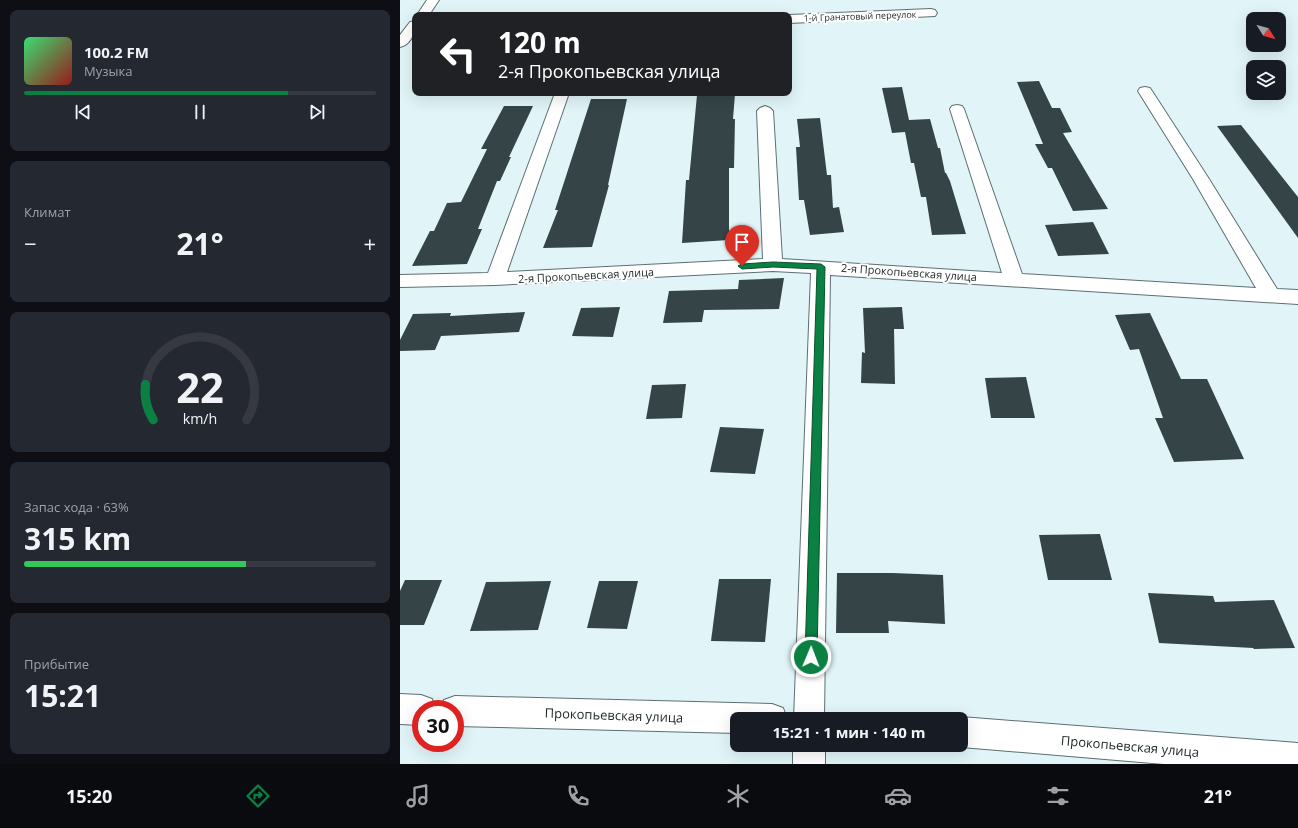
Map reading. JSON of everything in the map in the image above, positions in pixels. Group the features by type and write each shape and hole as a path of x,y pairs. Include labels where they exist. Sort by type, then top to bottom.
{"street":[{"path":"425,12 433,0"},
{"name":"1-й Гранатовый переулок","path":"792,19 931,13"},
{"path":"1145,91 1202,179 1271,296"},
{"path":"495,279 561,96"},
{"path":"957,109 1014,279"},
{"path":"765,111 773,265"},
{"name":"2-я Прокопьевская улица","path":"400,281 495,279 773,265 1298,297"},
{"path":"809,712 821,267"},
{"path":"400,709 412,710"},
{"name":"Прокопьевская улица","path":"464,711 730,718"},
{"name":"Прокопьевская улица","path":"968,733 1298,759"},
{"path":"809,752 809,764"}],"building":[{"path":"1039,81 1052,108 1060,108 1072,132 1063,133 1108,209 1073,211 1052,168 1048,168 1035,144 1043,144 1017,82"},
{"path":"902,87 909,120 930,119 938,148 940,148 945,173 950,181 966,234 932,235 926,197 921,197 914,163 911,163 905,132 892,133 882,88"},
{"path":"697,96 735,96 733,119 735,119 734,168 729,168 729,240 682,243 686,180 689,180"},
{"path":"591,99 627,99 609,185 592,247 543,248 558,210 555,210"},
{"path":"504,106 533,106 509,157 511,157 500,181 497,181 478,229 482,229 467,264 412,266 430,231 434,231 447,203 461,202 487,149 481,149"},
{"path":"820,118 827,175 831,175 833,208 839,207 844,232 810,235 804,200 799,200 796,147 800,147 797,119"},
{"path":"1241,125 1298,197 1298,238 1217,126"},
{"path":"1093,222 1109,254 1058,256 1045,225"},
{"path":"784,278 779,309 704,310 702,322 663,323 669,291 738,289 739,280"},
{"path":"620,307 613,337 572,336 581,308"},
{"path":"902,307 904,329 894,329 895,384 861,383 862,352 865,353 863,308"},
{"path":"525,312 519,332 441,336 435,350 400,351 400,340 413,314 451,313 450,316"},
{"path":"1150,313 1181,379 1207,379 1244,459 1174,462 1155,418 1163,418 1139,349 1130,350 1115,315"},
{"path":"1026,377 1035,418 991,418 985,378"},
{"path":"686,384 682,418 646,419 652,385"},
{"path":"720,427 764,429 755,474 710,472"},
{"path":"1100,534 1112,580 1048,580 1039,535"},
{"path":"837,573 943,575 945,624 888,621 889,633 836,633"},
{"path":"719,579 771,579 765,642 711,641"},
{"path":"405,580 442,580 424,625 400,625 400,591"},
{"path":"551,581 538,630 470,631 486,582"},
{"path":"599,581 638,581 627,629 587,628"},
{"path":"1148,593 1213,596 1215,602 1274,600 1295,648 1254,649 1159,643"}],"route":[{"path":"742,266 773,265 821,267 811,657"}]}
